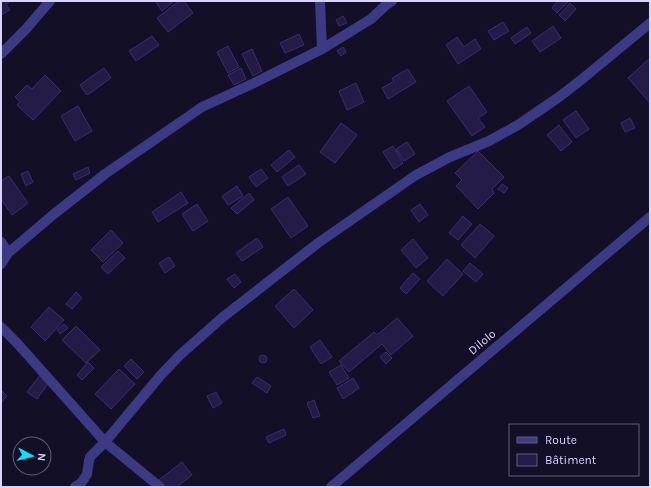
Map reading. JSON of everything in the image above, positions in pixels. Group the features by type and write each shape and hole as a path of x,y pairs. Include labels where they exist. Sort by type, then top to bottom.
{"street":[{"path":"1,54 26,29 50,1"},
{"path":"320,1 322,49"},
{"path":"1,264 8,253 105,174 202,107 322,49 371,19 392,1"},
{"path":"75,487 81,483 87,474 87,467 90,457 105,442 160,376 180,355 223,317 318,243 416,175 450,156 489,141 518,125 559,97 650,23"},
{"name":"Dilolo","path":"331,487 650,218"},
{"path":"1,242 8,253"},
{"path":"1,327 105,442 160,487"}],"building":[{"path":"1,1 11,1 6,4 10,10 1,15"},
{"path":"155,1 174,1 162,11"},
{"path":"179,1 184,1 193,13 168,32 157,18"},
{"path":"558,1 569,1 557,13 552,8"},
{"path":"570,3 576,9 565,21 559,15"},
{"path":"343,16 347,23 339,26 336,20"},
{"path":"503,22 509,31 494,40 488,31"},
{"path":"553,26 561,38 540,52 532,41"},
{"path":"527,27 531,33 515,44 511,38"},
{"path":"299,34 304,45 285,53 280,43"},
{"path":"152,36 159,45 136,61 129,51"},
{"path":"457,37 464,47 475,39 481,49 458,64 446,45"},
{"path":"228,46 239,67 228,73 217,52"},
{"path":"343,47 346,52 341,56 337,51"},
{"path":"252,49 262,71 253,76 242,54"},
{"path":"650,58 650,103 628,78"},
{"path":"104,68 111,78 87,95 80,85"},
{"path":"241,68 246,79 234,85 228,75"},
{"path":"408,69 416,82 388,99 382,88 394,81 392,78"},
{"path":"45,75 61,91 33,120 17,105 20,102 15,97 27,85 32,89"},
{"path":"356,83 364,102 347,110 339,91"},
{"path":"469,86 487,112 478,118 485,127 472,136 447,101"},
{"path":"78,106 92,131 75,141 61,116"},
{"path":"576,111 589,129 576,138 563,120"},
{"path":"630,118 635,128 625,132 621,123"},
{"path":"341,123 357,135 335,163 320,152"},
{"path":"559,125 572,142 561,151 547,135"},
{"path":"407,142 415,154 404,161 396,149"},
{"path":"393,146 403,163 394,169 383,152"},
{"path":"289,150 295,157 277,172 271,165"},
{"path":"478,151 504,177 492,189 494,193 478,209 456,186 462,180 455,173"},
{"path":"299,165 306,174 288,186 282,177"},
{"path":"88,167 90,173 76,180 73,174"},
{"path":"261,169 268,178 256,187 249,177"},
{"path":"28,171 33,182 26,186 21,174"},
{"path":"9,176 28,203 12,215 1,199 1,181"},
{"path":"502,184 508,188 504,193 498,189"},
{"path":"237,186 243,196 228,205 222,196"},
{"path":"181,192 188,203 158,222 152,212"},
{"path":"249,193 254,200 237,214 231,208"},
{"path":"288,197 308,226 291,238 271,209"},
{"path":"197,204 208,221 193,231 182,214"},
{"path":"420,204 428,215 419,222 411,210"},
{"path":"463,216 472,224 458,240 449,233"},
{"path":"480,224 494,236 475,258 461,245"},
{"path":"111,230 123,243 103,262 91,250"},
{"path":"257,238 263,247 242,261 236,253"},
{"path":"413,239 428,258 416,268 401,250"},
{"path":"118,251 125,258 108,274 101,267"},
{"path":"169,257 175,266 165,273 159,263"},
{"path":"447,259 463,274 443,296 427,281"},
{"path":"470,263 483,274 476,282 463,271"},
{"path":"413,273 420,279 406,294 400,288"},
{"path":"235,274 241,282 234,288 227,279"},
{"path":"294,289 313,310 294,328 275,306"},
{"path":"76,292 82,298 72,309 66,304"},
{"path":"49,307 64,320 45,341 31,327"},
{"path":"397,318 413,336 391,355 382,344 349,372 339,361 374,332 377,335"},
{"path":"64,324 68,328 60,334 57,330"},
{"path":"76,326 100,350 86,363 62,340"},
{"path":"320,340 332,357 321,364 310,347"},
{"path":"386,352 392,358 386,364 380,357"},
{"path":"261,355 265,355 267,359 265,363 261,363 259,361 259,357"},
{"path":"131,359 144,372 137,379 124,366"},
{"path":"88,362 94,368 82,380 77,375"},
{"path":"341,365 349,378 337,385 329,372"},
{"path":"119,369 135,384 111,409 95,394"},
{"path":"40,375 49,382 37,399 27,392"},
{"path":"257,377 271,386 267,393 252,383"},
{"path":"353,378 359,388 343,399 337,388"},
{"path":"1,390 7,396 1,403"},
{"path":"216,392 222,403 213,408 207,396"},
{"path":"314,400 320,416 313,418 307,403"},
{"path":"284,429 286,435 269,443 266,437"},
{"path":"182,462 192,475 177,487 165,487 159,480"}]}
